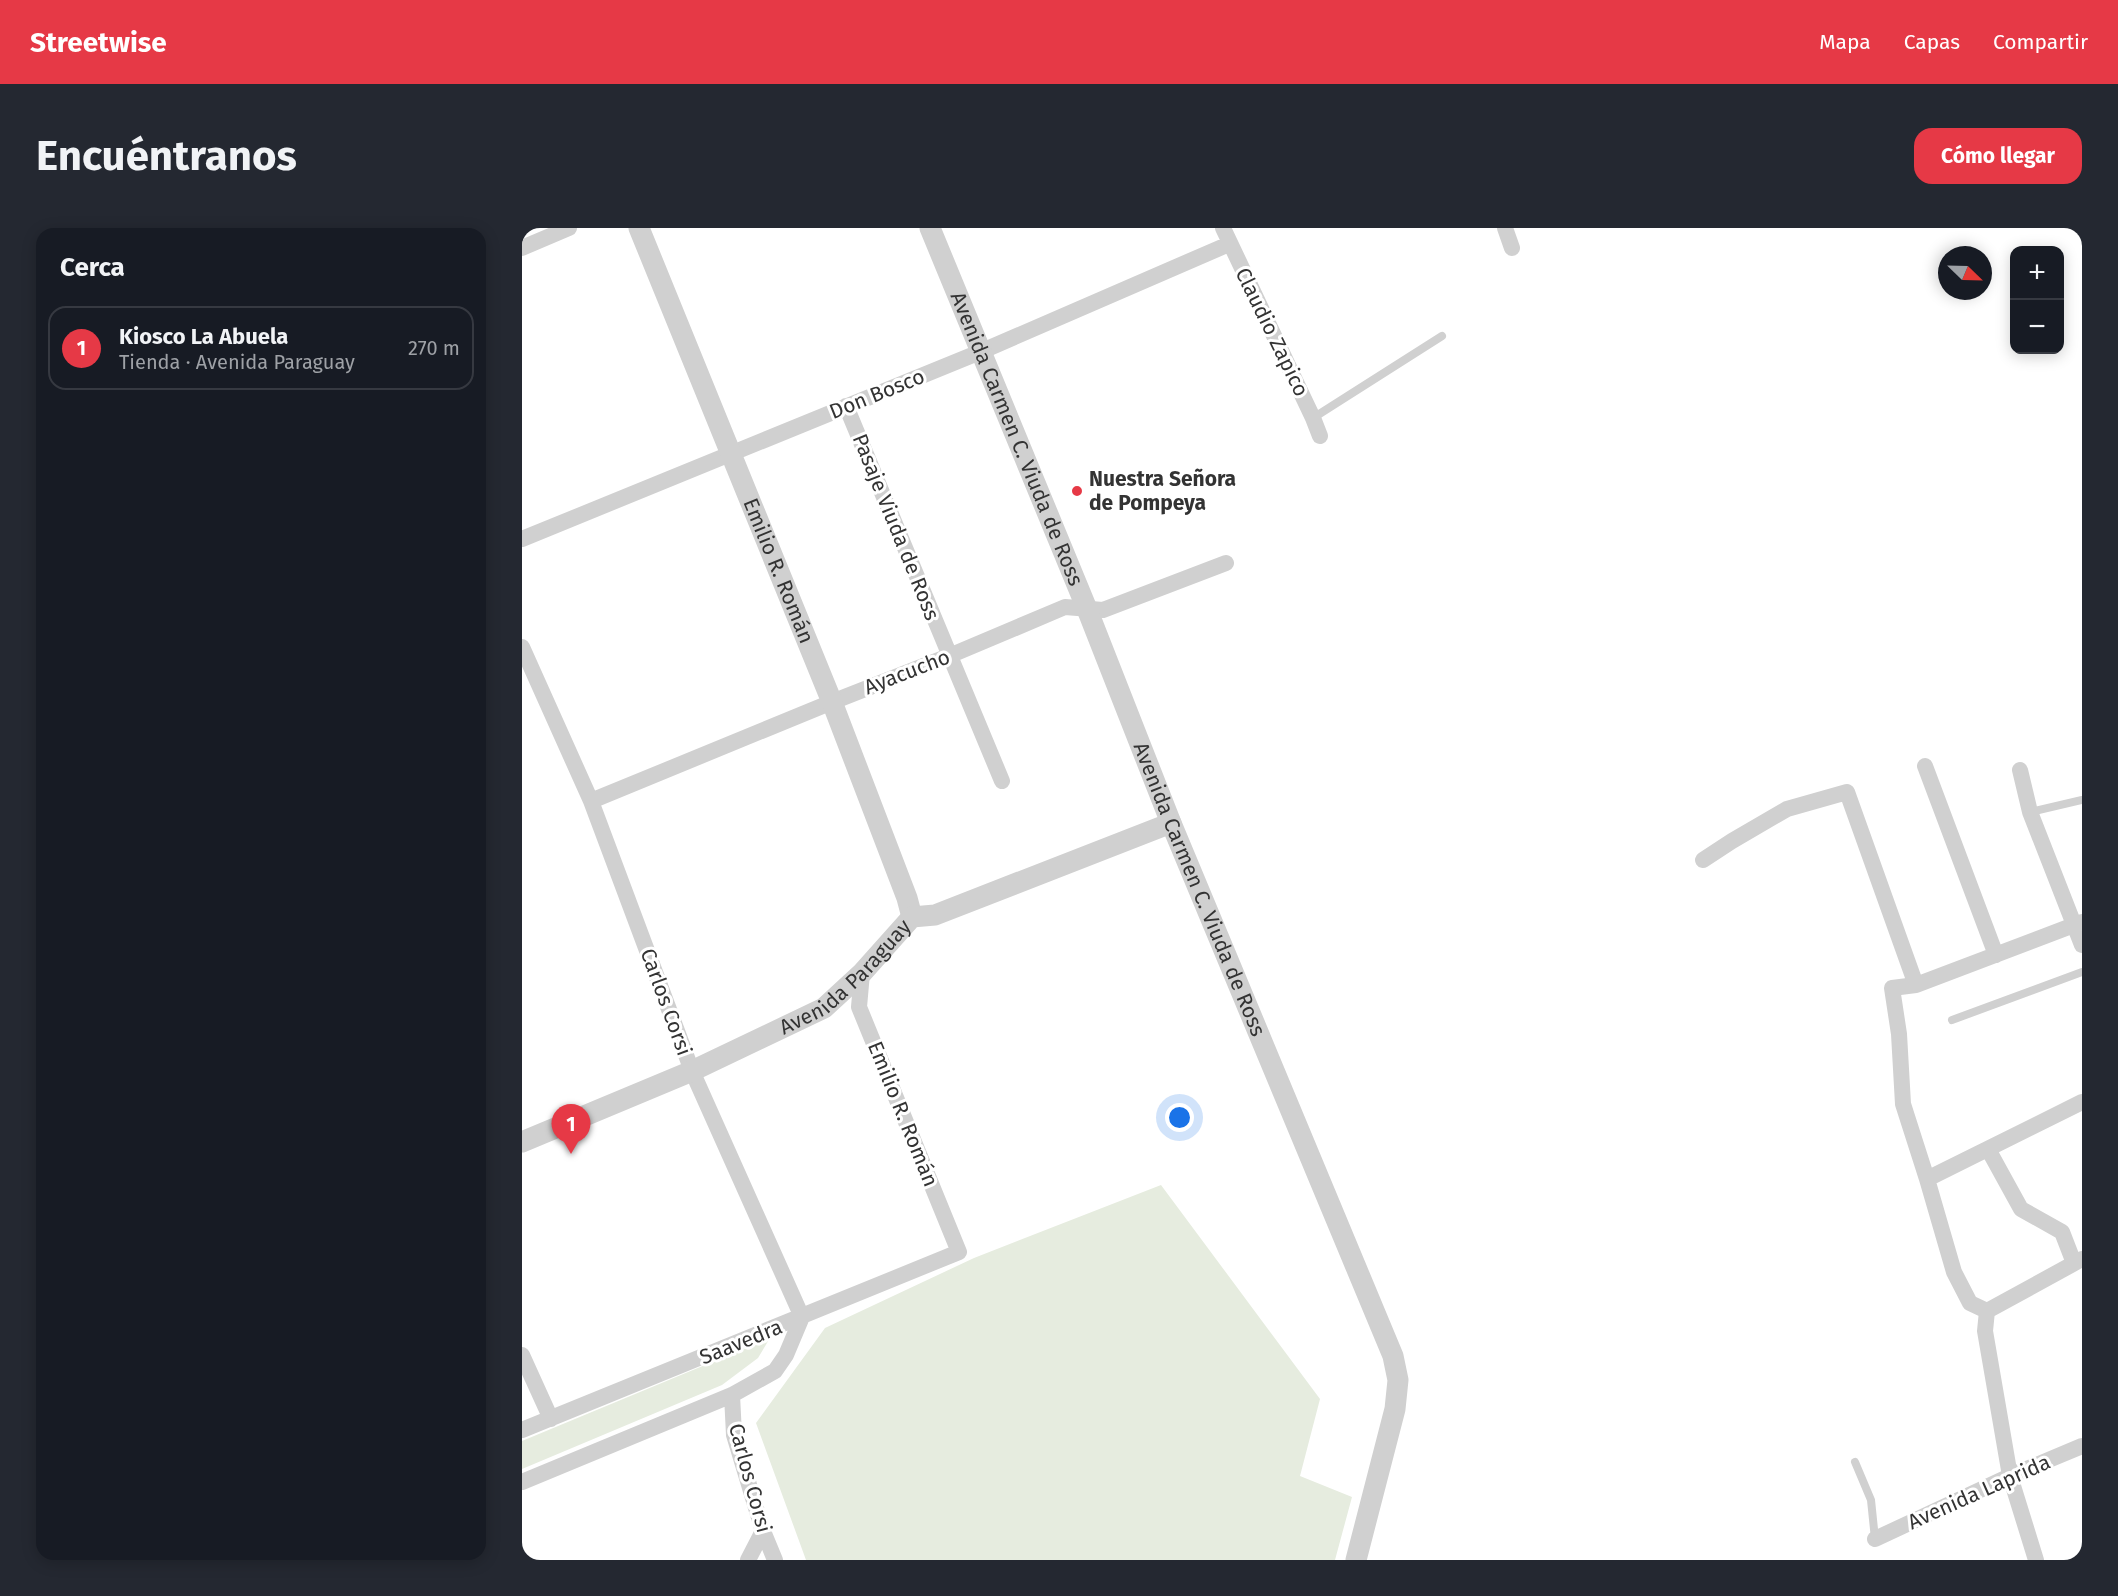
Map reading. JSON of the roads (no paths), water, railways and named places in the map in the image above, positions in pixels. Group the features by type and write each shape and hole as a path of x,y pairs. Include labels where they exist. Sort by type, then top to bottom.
{"street":[{"path":"522,248 569,228"},
{"name":"Emilio R. Román","path":"639,228 729,454 832,702 907,898 912,917"},
{"name":"Avenida Carmen C. Viuda de Ross","path":"930,228 1087,609 1171,823 1393,1356 1398,1380 1395,1409 1356,1560"},
{"path":"1505,228 1512,248"},
{"name":"Don Bosco","path":"522,539 980,352 1226,236"},
{"name":"Claudio Zapico","path":"1226,236 1320,436"},
{"name":"Pasaje Viuda de Ross","path":"846,406 1002,781"},
{"name":"Ayacucho","path":"591,801 1065,607 1103,610 1226,563"},
{"name":"Carlos Corsi","path":"522,647 591,801 692,1071 802,1317"},
{"path":"1925,766 1996,955"},
{"path":"2020,770 2030,812 2079,924 2082,945"},
{"path":"1703,860 1787,809 1847,792 1916,986"},
{"name":"Avenida Paraguay","path":"522,1142 692,1071 824,1008 862,973 912,917 935,915 1171,823"},
{"path":"1987,1311 1970,1303 1954,1272 1928,1179 1903,1104 1899,1034 1892,988 1916,986 2079,924"},
{"name":"Emilio R. Román","path":"862,973 859,1007 959,1252"},
{"path":"1928,1179 2082,1102"},
{"path":"1987,1311 2078,1261 2062,1232 2021,1209 1988,1149"},
{"name":"Saavedra","path":"522,1430 959,1252"},
{"path":"1987,1311 1985,1331 2010,1476 2036,1560"},
{"name":"Saavedra","path":"522,1482 732,1395 775,1371 786,1355 802,1317"},
{"path":"522,1354 551,1419"},
{"name":"Carlos Corsi","path":"732,1395 734,1435 763,1531 775,1560"},
{"name":"Avenida Laprida","path":"1875,1539 2010,1476 2082,1446"},
{"path":"748,1560 763,1531"}],"lane":[{"path":"1313,417 1442,336"},
{"path":"2030,812 2082,800"},
{"path":"1952,1020 2082,972"},
{"path":"1855,1462 1871,1500 1875,1539"}],"place":[{"name":"Nuestra Señora de Pompeya","path":"1077,491"},
{"name":"Kiosco La Abuela","path":"571,1154"}]}
